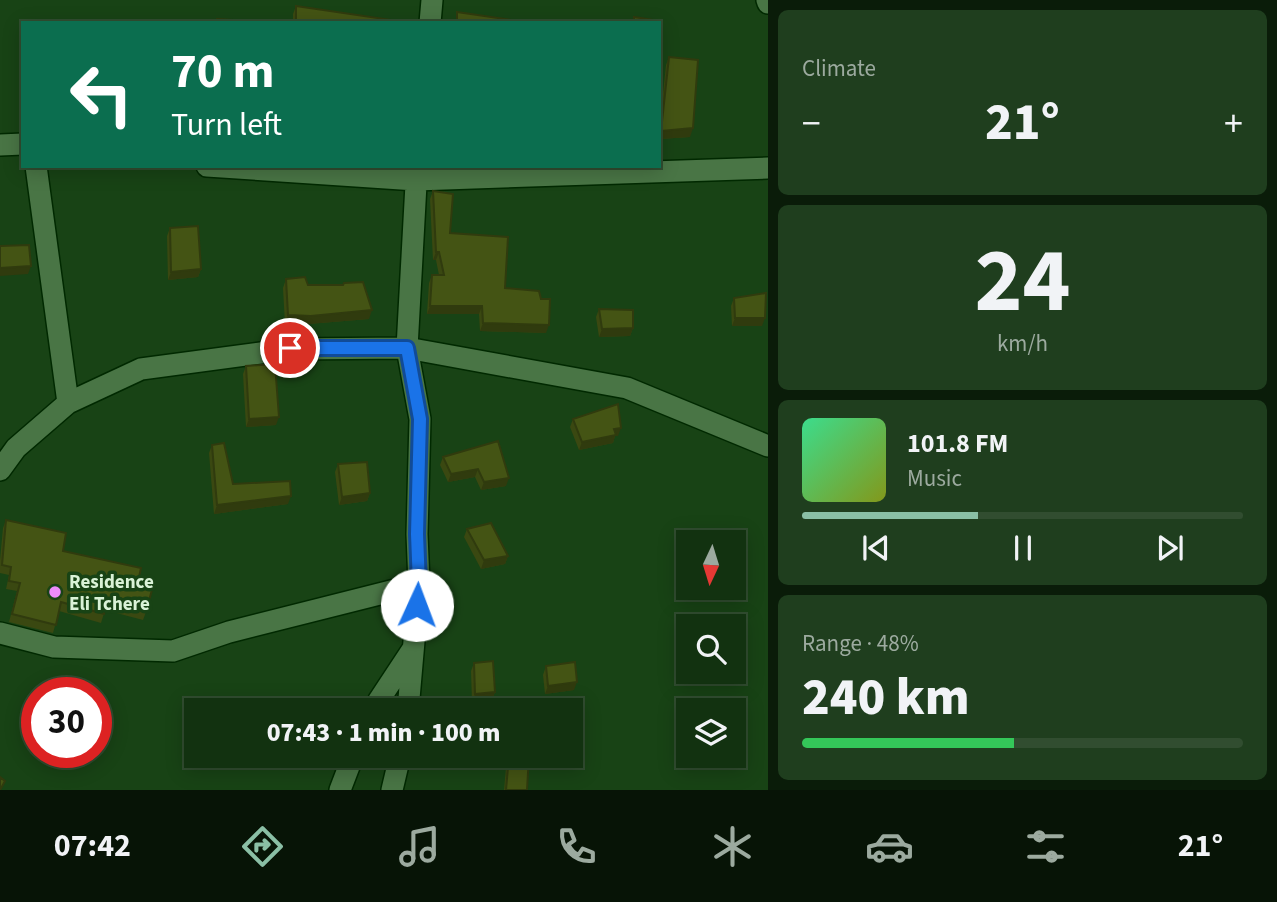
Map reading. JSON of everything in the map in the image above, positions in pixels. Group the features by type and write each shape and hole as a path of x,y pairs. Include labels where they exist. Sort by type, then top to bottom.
{"street":[{"path":"430,21 432,0"},
{"path":"0,145 21,144"},
{"path":"36,168 68,403"},
{"path":"267,168 417,173 768,169"},
{"path":"409,698 419,584 417,534 420,419 407,348 417,173"},
{"path":"0,470 16,448 68,403 141,369 290,348 407,348 627,387 768,446"},
{"path":"0,633 54,647 173,651 229,632 419,584"},
{"path":"380,698 413,648"},
{"path":"340,790 348,768"},
{"path":"392,790 397,768"}],"building":[{"path":"296,6 398,21 296,21"},
{"path":"457,12 521,21 457,21"},
{"path":"634,17 654,20 654,21 634,21"},
{"path":"669,57 698,60 693,128 661,131"},
{"path":"433,191 453,194 450,233 508,237 505,288 539,291 541,299 550,299 549,325 483,323 482,306 430,306 432,275 444,275 439,252 436,252"},
{"path":"198,226 201,269 171,272 170,228"},
{"path":"29,245 31,266 0,268 0,246"},
{"path":"305,277 308,285 363,282 372,310 311,316 288,315 286,279"},
{"path":"766,293 765,318 735,318 734,298"},
{"path":"599,309 633,310 633,328 602,329"},
{"path":"275,364 279,417 249,419 246,366"},
{"path":"618,404 621,428 614,429 616,435 582,442 573,419"},
{"path":"498,441 509,478 484,482 478,469 451,474 443,457"},
{"path":"224,443 233,484 290,481 291,496 217,505 212,445"},
{"path":"367,462 370,493 342,497 338,464"},
{"path":"6,520 66,533 63,551 141,568 138,582 153,586 146,612 108,601 104,614 61,602 56,625 12,614 20,583 9,581 11,567 2,565"},
{"path":"491,523 508,556 484,560 467,529"},
{"path":"493,661 495,692 475,694 474,663"},
{"path":"575,662 577,682 548,686 546,666"},
{"path":"508,768 528,768 527,790 506,790"},
{"path":"0,777 5,781 0,790"}],"place":[{"name":"Residence Eli Tchere","path":"55,592"}],"route":[{"path":"290,348 407,348 420,419 417,605"}]}
